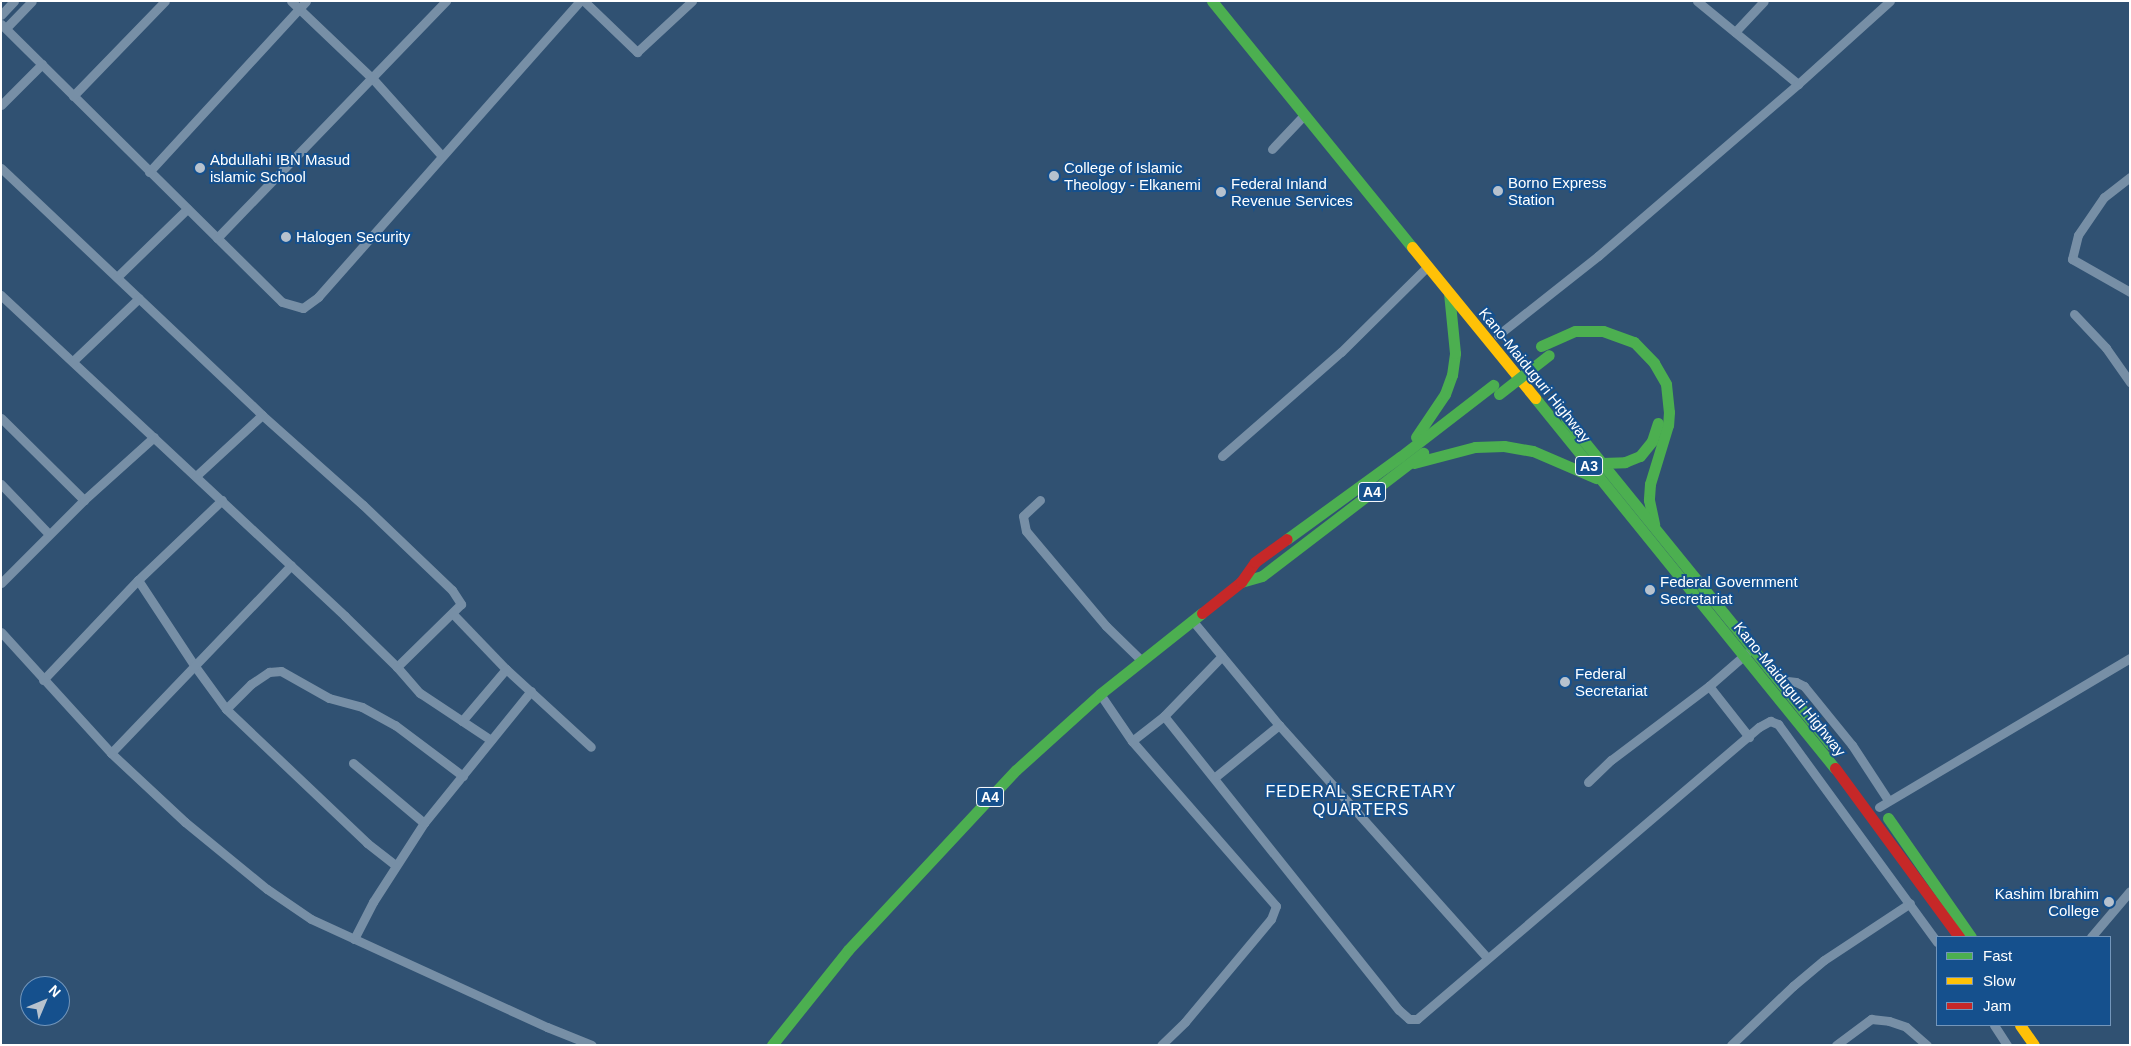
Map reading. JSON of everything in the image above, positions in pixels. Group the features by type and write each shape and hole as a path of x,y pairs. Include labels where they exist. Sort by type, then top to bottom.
{"highway":[{"name":"Kano-Maiduguri Highway","path":"1212,1 1856,794 1957,936"},
{"name":"Kano-Maiduguri Highway","path":"1225,1 1858,779"},
{"path":"1405,461 1445,394 1452,375 1455,354 1449,293"},
{"name":"A4","path":"772,1045 848,950 953,835 1016,770 1100,694 1241,582 1262,576 1496,390 1562,335 1575,331 1604,331 1634,342 1654,363 1666,384 1669,412 1666,432 1650,484 1650,505 1654,526"},
{"name":"A4","path":"1545,350 1586,340 1609,342 1620,346 1638,361 1654,384 1660,412 1652,441 1634,460 1602,463"},
{"path":"1405,461 1475,447 1504,446 1533,451 1602,481"},
{"path":"1869,793 1884,803 1970,936"},
{"path":"2021,1026 2034,1045"},
{"path":"2034,1026 2047,1045"}],"street":[{"path":"1,15 14,1"},
{"path":"32,1 4,26 282,302 303,308 318,297 580,1"},
{"path":"73,96 165,1"},
{"path":"291,1 373,79 442,156"},
{"path":"149,172 306,1"},
{"path":"217,238 373,79 446,1"},
{"path":"584,1 636,52 692,1"},
{"path":"1697,1 1798,84"},
{"path":"1735,32 1764,1"},
{"path":"1498,335 1598,256 1798,84 1890,1"},
{"path":"1,105 42,64"},
{"path":"1272,149 1304,115"},
{"path":"2,172 262,415 363,505 452,590 462,604 397,668"},
{"path":"2130,177 2110,192 2099,204 2078,235 2072,259 2130,292"},
{"path":"117,278 188,209"},
{"path":"1222,456 1341,352 1427,267"},
{"path":"1,295 291,565 397,668 420,693 491,740"},
{"path":"73,362 139,298"},
{"path":"2074,314 2106,348 2130,382"},
{"path":"196,476 262,415"},
{"path":"1,418 84,500"},
{"path":"1,583 84,500 154,437"},
{"path":"1,484 49,534"},
{"path":"43,680 138,580 222,500"},
{"path":"1040,500 1023,516 1026,531 1106,626 1142,661"},
{"path":"111,753 291,565"},
{"path":"138,580 194,665 226,709 367,843 395,865"},
{"path":"452,614 506,669 591,747"},
{"path":"1192,620 1279,725 1487,958"},
{"path":"1,632 111,753 185,822 267,888 311,919 547,1027 592,1045"},
{"path":"1588,782 1611,760 1709,686 1753,648"},
{"path":"1132,741 1164,716 1222,656"},
{"path":"1779,680 1796,682 1804,686 1852,745 1884,803 1971,754 2130,658"},
{"path":"462,721 506,669"},
{"path":"226,709 257,680 269,672 281,671 329,698 362,707 386,721 463,776"},
{"path":"1709,686 1749,737"},
{"path":"354,939 395,865 424,823 531,691"},
{"path":"1100,694 1132,741 1276,906 1272,919 1185,1022 1161,1045"},
{"path":"1164,716 1399,1010 1409,1019 1417,1020 1487,958 1749,737 1759,726 1770,721 1778,724 1936,941"},
{"path":"1214,778 1279,725"},
{"path":"353,763 424,823"},
{"path":"2092,936 2130,891"},
{"path":"1731,1045 1793,986 1824,960 1910,903"},
{"path":"1836,1045 1871,1019 1889,1021 1906,1027 1927,1045"},
{"path":"1995,1026 2006,1044"}],"traffic: fast":[{"path":"1212,1 1412,247"},
{"path":"1416,437 1445,394 1452,375 1455,353 1449,293"},
{"path":"1541,346 1575,331 1603,331 1634,342 1654,363 1666,384 1669,412 1668,425 1650,484 1649,500 1654,524"},
{"path":"1499,394 1549,355"},
{"path":"1287,539 1400,457 1493,385"},
{"path":"1535,398 1835,768"},
{"path":"1566,419 1830,744"},
{"path":"1602,463 1625,462 1640,456 1652,441 1658,423"},
{"path":"1414,463 1475,447 1504,446 1533,451 1596,478"},
{"path":"1241,582 1262,576 1423,453"},
{"path":"772,1045 848,950 1016,770 1100,694 1202,613"},
{"path":"1888,818 1970,936"}],"traffic: slow":[{"path":"1412,247 1535,398"},
{"path":"2021,1026 2034,1045"}],"traffic: jam":[{"path":"1202,613 1241,582 1255,562 1287,539"},
{"path":"1835,768 1958,936"}],"place":[{"name":"Abdullahi IBN Masud islamic School","path":"200,168"},
{"name":"College of Islamic Theology - Elkanemi","path":"1054,176"},
{"name":"Borno Express Station","path":"1498,191"},
{"name":"Federal Inland Revenue Services","path":"1221,192"},
{"name":"Halogen Security","path":"286,237"},
{"name":"Federal Government Secretariat","path":"1650,590"},
{"name":"Federal Secretariat","path":"1565,682"},
{"name":"Kashim Ibrahim College","path":"2109,902"}],"district":[{"name":"FEDERAL SECRETARY QUARTERS","path":"1361,801"}]}
